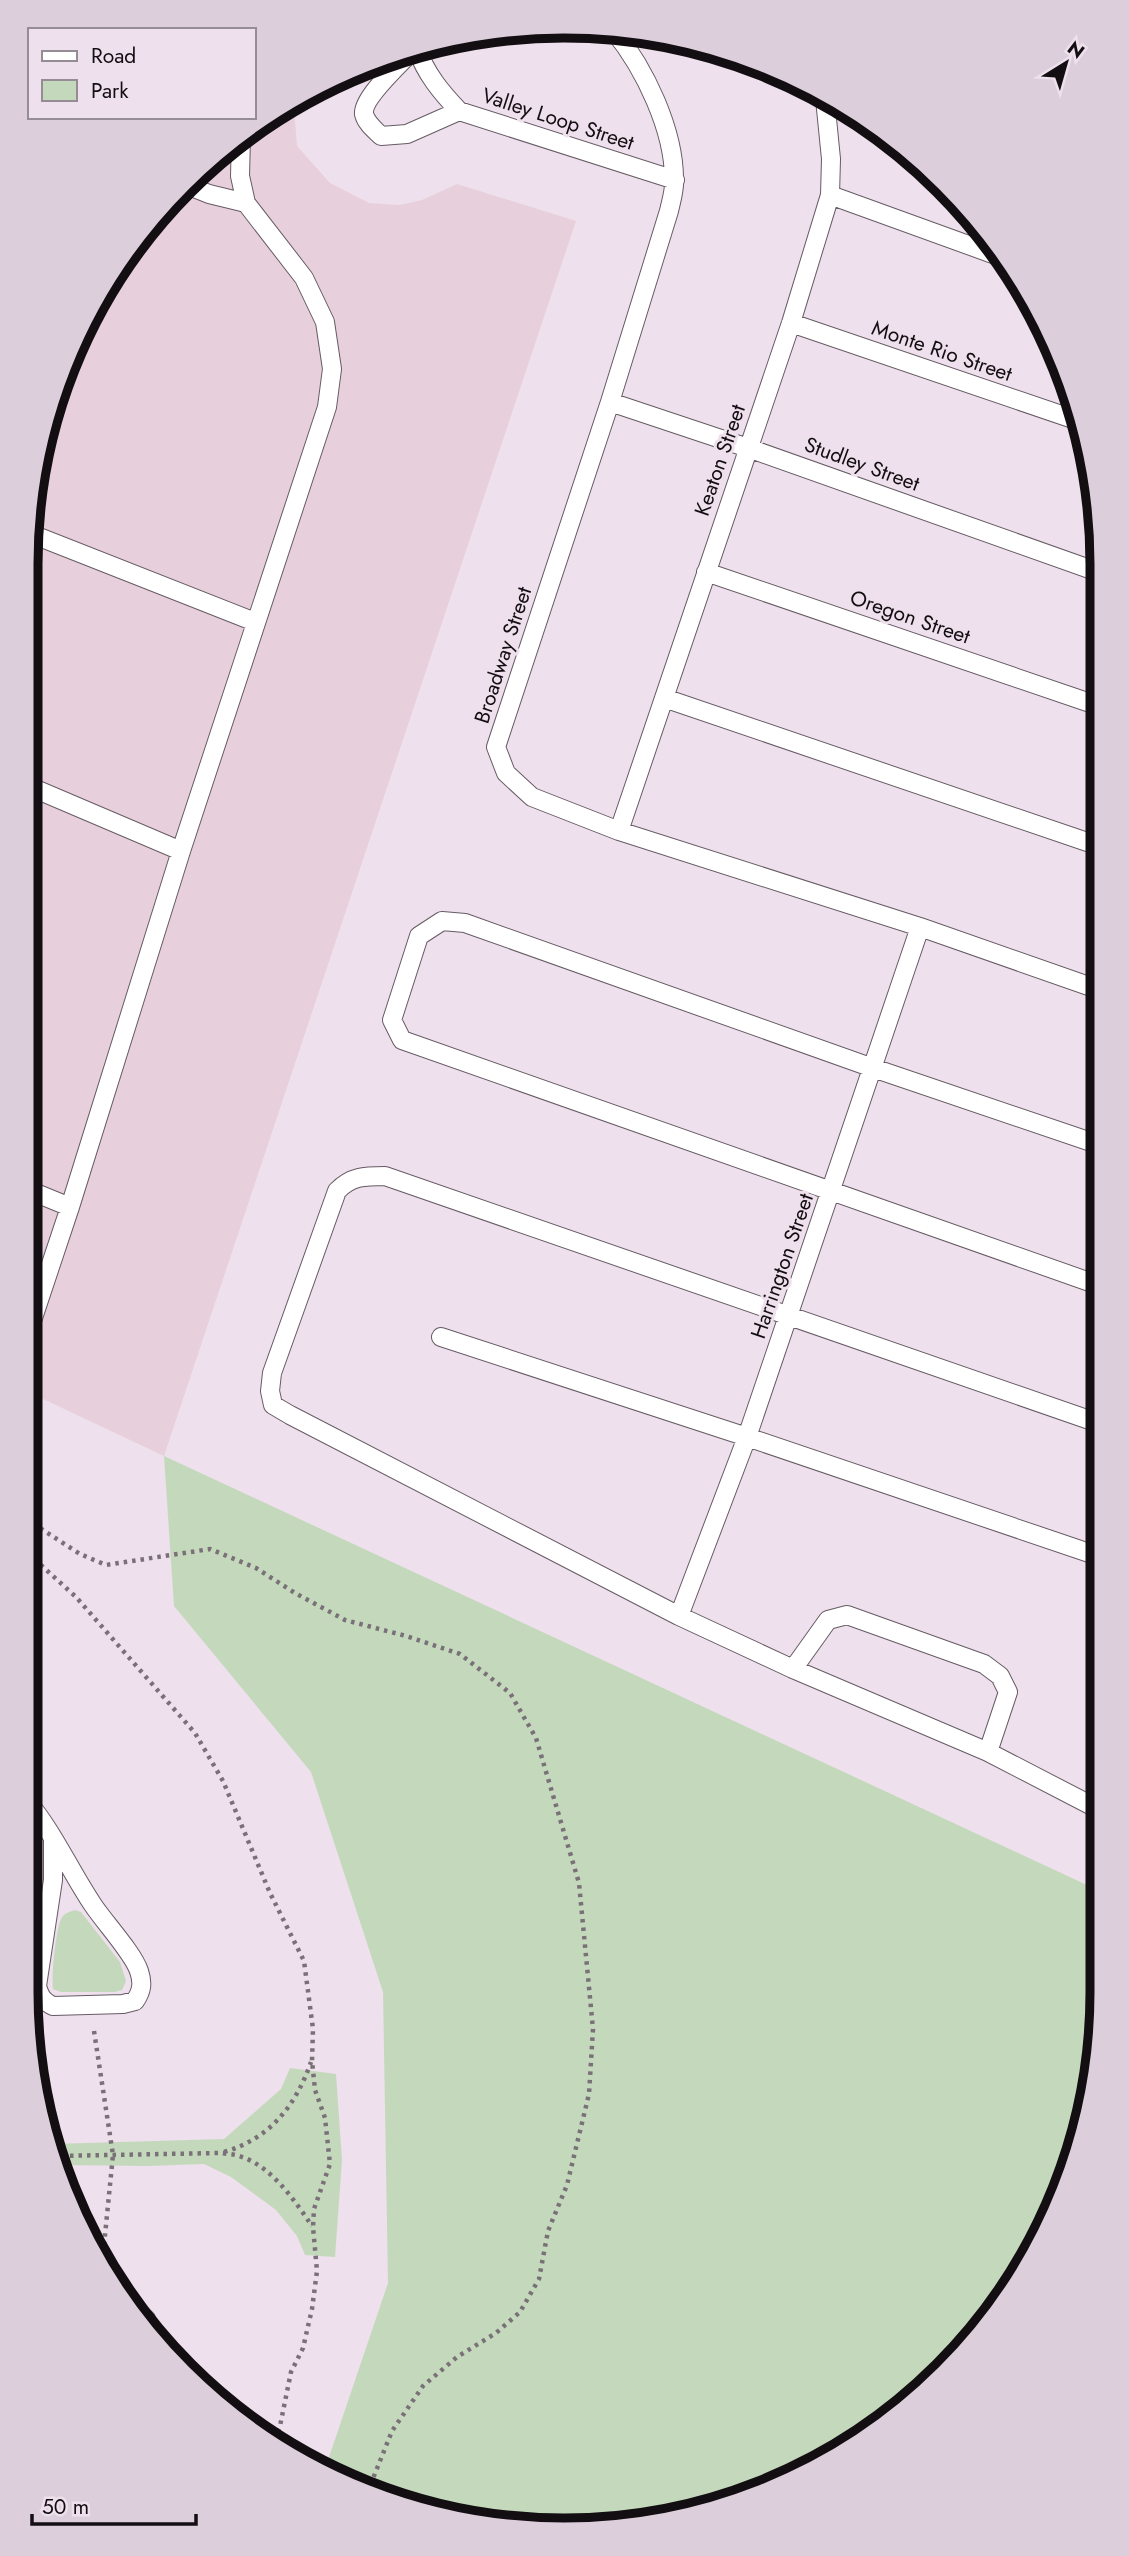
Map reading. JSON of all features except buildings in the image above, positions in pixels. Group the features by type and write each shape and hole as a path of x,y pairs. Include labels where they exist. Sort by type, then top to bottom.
{"street":[{"name":"Broadway Street","path":"622,42 646,79 668,134 675,180 669,211 610,402 496,747 506,772 532,797 619,831 920,927 1090,986"},
{"name":"Valley Loop Street","path":"421,58 429,74 459,111 675,180"},
{"path":"400,65 366,102 364,114 372,128 381,136 407,134 459,111"},
{"name":"Keaton Street","path":"619,831 791,323 830,195 831,159 826,108"},
{"path":"38,1303 181,851 327,407 332,369 324,322 304,278 246,203 240,176 241,150"},
{"path":"197,189 246,203"},
{"path":"830,195 988,252"},
{"name":"Monte Rio Street","path":"791,323 1070,419"},
{"name":"Studley Street","path":"610,402 1090,569"},
{"path":"40,537 255,622"},
{"name":"Oregon Street","path":"706,572 1090,703"},
{"path":"664,698 1090,842"},
{"path":"38,790 181,851"},
{"path":"1090,1142 873,1068 465,923 442,922 419,936 392,1020 402,1040 1090,1282"},
{"name":"Harrington Street","path":"679,1616 747,1437 920,927"},
{"path":"1090,1420 385,1176 360,1177 345,1182 337,1191 272,1373 270,1391 273,1405 679,1616 793,1669 988,1752 1090,1805"},
{"path":"38,1194 70,1208"},
{"path":"441,1337 1090,1553"},
{"path":"793,1669 828,1620 847,1615 984,1664 1000,1676 1008,1692 988,1752"},
{"path":"38,1818 138,1968 142,1985 140,1995 135,2001 123,2004 54,2006 44,2002 38,1989"},
{"path":"38,1979 52,1880 53,1840"}],"path":[{"path":"38,1527 80,1554 106,1565 210,1549 256,1568 345,1620 460,1654 510,1693 536,1738 579,1883 593,2029 589,2094 567,2185 548,2231 539,2279 520,2312 496,2333 457,2357 423,2386 392,2431 372,2481"},
{"path":"38,1564 76,1597 195,1733 223,1781 270,1893 304,1961 313,2029 312,2061 316,2090 325,2118 330,2164 314,2209 317,2271 312,2309 303,2348 291,2372 277,2432"},
{"path":"94,2031 113,2155 104,2245"},
{"path":"220,2153 244,2146 265,2131 283,2113 302,2089 312,2061"},
{"path":"64,2156 220,2153 242,2157 263,2169 298,2205 313,2227"}],"shaded area":[{"path":"294,114 297,146 330,183 369,203 400,205 422,200 457,184 576,221 164,1456 38,1397 38,564 43,496 56,428 66,395 93,332 127,272 169,218 218,169 244,147"}],"green space":[{"path":"164,1456 1090,1886 1090,1992 1086,2060 1073,2128 1063,2161 1036,2224 1002,2284 982,2312 936,2363 885,2409 857,2429 797,2463 734,2490 701,2500 633,2513 564,2518 496,2513 428,2500 395,2490 328,2461 388,2283 383,1992 311,1772 174,1606"},
{"path":"75,1910 81,1912 120,1962 126,1981 122,1990 61,1992 53,1989 53,1964 59,1925 64,1915"},
{"path":"290,2068 336,2074 342,2160 335,2257 305,2255 297,2236 276,2210 231,2177 204,2164 68,2165 61,2144 224,2139 281,2089"}]}
